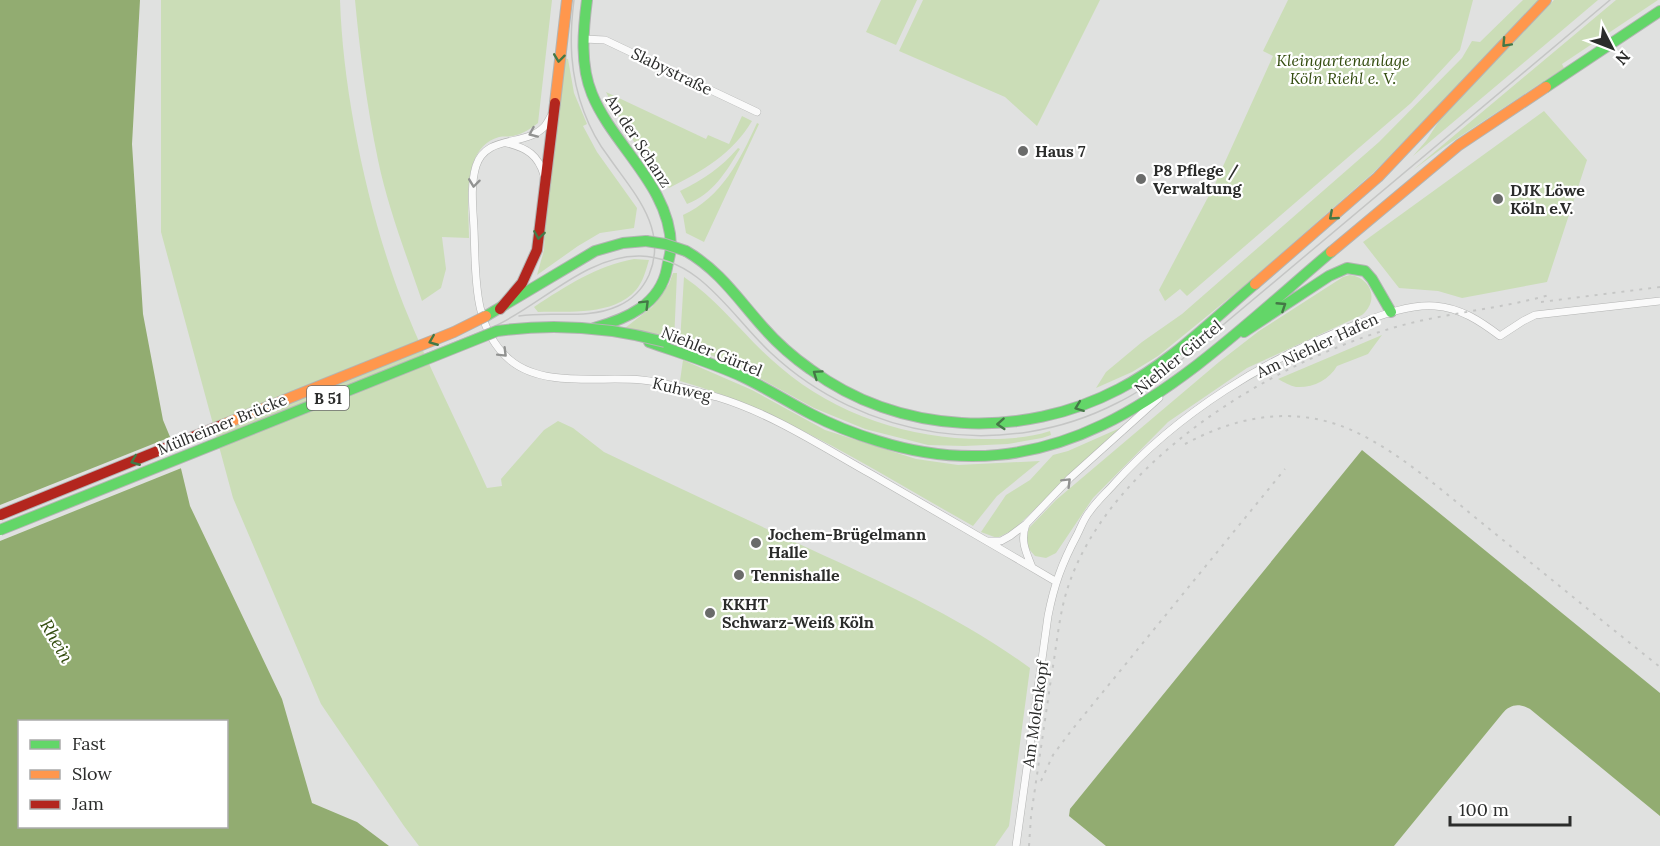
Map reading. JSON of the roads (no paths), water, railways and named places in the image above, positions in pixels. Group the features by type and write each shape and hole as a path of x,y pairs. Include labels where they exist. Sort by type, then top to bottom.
{"main road":[{"name":"B 51","path":"514,299 537,250 567,0"},
{"name":"An der Schanz","path":"587,0 584,39 586,69 591,94 604,120 660,198 667,218 671,241 670,261 657,292 638,311 623,320 593,328"},
{"name":"Niehler Gürtel","path":"514,299 596,251 623,243 665,244 686,251 718,273 765,329 790,354 824,379 862,400 910,416 953,424 1003,424 1059,414 1126,387 1221,313 1377,178 1546,0"},
{"name":"Niehler Gürtel","path":"665,342 743,377 829,424 894,446 938,455 969,457 1012,454 1076,436 1122,418 1151,401 1459,145 1660,9"},
{"name":"Niehler Gürtel","path":"1076,436 1149,397 1455,144 1660,9"},
{"path":"1215,348 1329,276 1347,268 1365,271 1391,312"},
{"name":"Mülheimer Brücke","path":"0,515 454,332 500,309 514,299"},
{"name":"Mülheimer Brücke","path":"0,531 497,331 527,325 559,324 637,334 665,342"},
{"name":"Niehler Gürtel","path":"533,328 567,329 625,336 685,351"},
{"name":"Mülheimer Brücke","path":"0,531 463,347 498,334 533,328"}],"street":[{"name":"Slabystraße","path":"584,39 605,40 758,112"},
{"name":"Kuhweg","path":"552,113 544,127 534,134 487,150 477,164 473,188 474,274 478,303 495,346 518,367 542,375 574,379 628,379 673,384 740,405 802,434 1055,582"},
{"path":"505,142 524,148 540,161 544,177"},
{"name":"Am Niehler Hafen","path":"1055,582 1062,562 1089,511 1127,470 1182,420 1240,381 1290,354 1345,329 1391,312 1433,306 1462,312 1500,336 1535,315 1660,301"},
{"path":"987,541 1001,541 1026,524 1070,478 1181,378"},
{"path":"1026,524 1023,534 1024,546 1032,567"},
{"name":"Am Molenkopf","path":"1016,846 1048,616 1055,582"}],"water":[{"name":"Rhein","path":"0,0 140,0 132,144 143,314 163,420 178,456 190,506 282,699 312,803 357,822 389,846 0,846"},
{"path":"1362,450 1660,693 1660,816 1530,709 1518,705 1511,706 1502,714 1394,846 1106,846 1069,816 1070,809"}],"tram line":[{"path":"519,316 594,313 618,306 632,297 644,284 654,258 651,226 645,211 598,141 579,98 572,57 571,29 574,0"},
{"path":"0,526 495,326 583,272 620,258 640,256 662,259 698,278 771,353 808,383 848,406 892,422 936,432 982,436 1028,432 1074,421 1125,399 1174,366 1610,0"}],"railway":[{"path":"1541,302 1660,287"},
{"path":"1029,846 1031,816 1058,629 1065,597 1089,542 1118,499 1156,460 1198,425 1245,393 1294,367 1342,345 1389,329 1549,295"},
{"path":"1185,444 1219,428 1273,416 1310,418 1350,429 1391,452 1432,482 1660,667"},
{"path":"1041,781 1053,755 1071,731 1285,469"}],"place":[{"name":"Haus 7","path":"1023,151"},
{"name":"P8 Pflege / Verwaltung","path":"1141,179"},
{"name":"DJK Löwe Köln e.V.","path":"1498,199"},
{"name":"Jochem-Brügelmann Halle","path":"756,543"},
{"name":"Tennishalle","path":"739,575"},
{"name":"KKHT Schwarz-Weiß Köln","path":"710,613"}],"park label":[{"name":"Kleingartenanlage Köln Riehl e. V.","path":"1343,69"}]}
